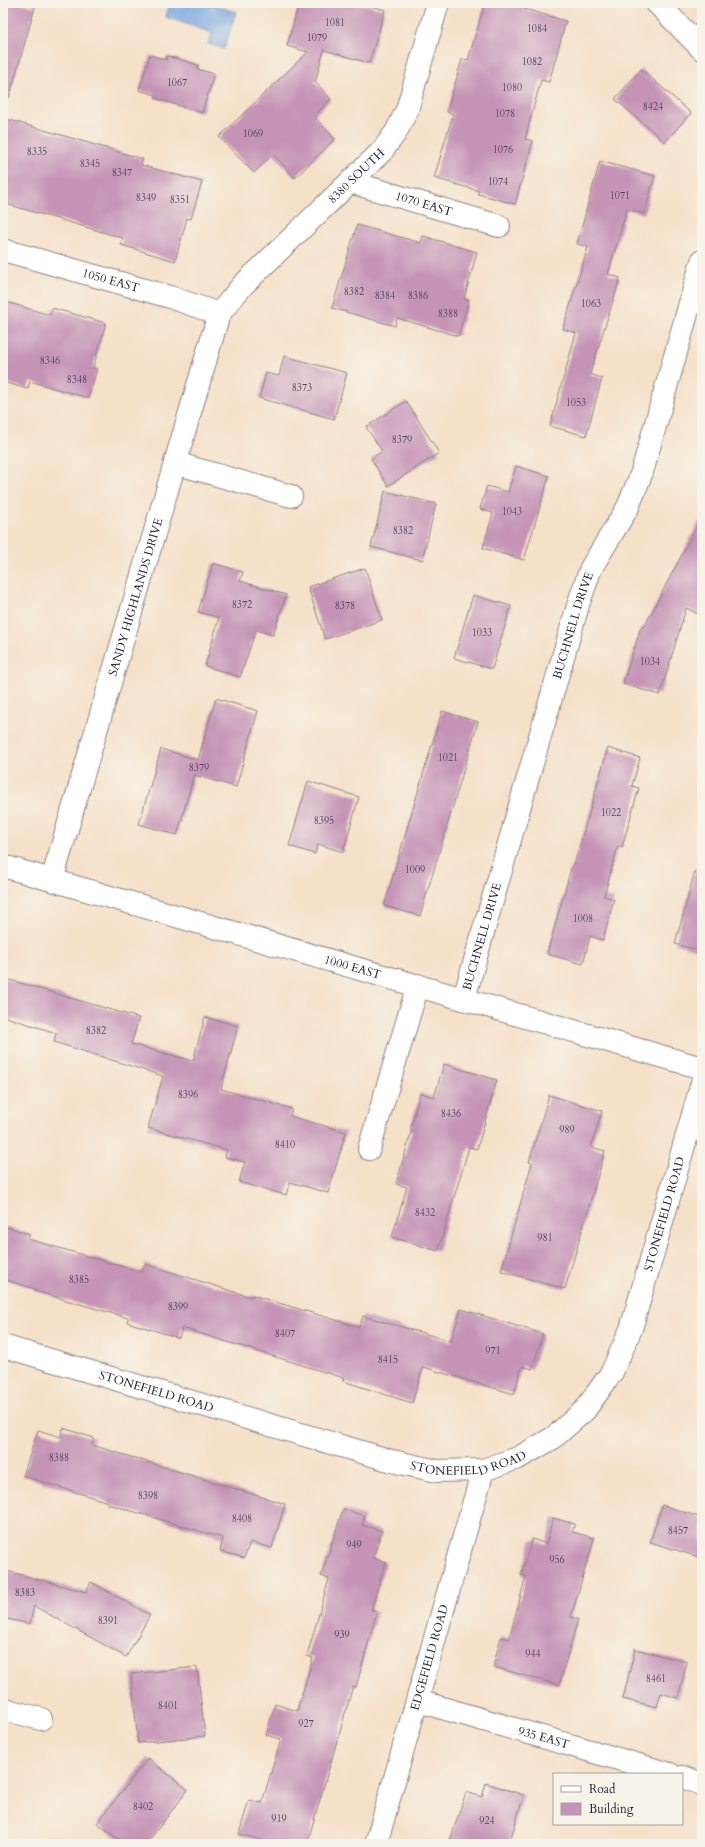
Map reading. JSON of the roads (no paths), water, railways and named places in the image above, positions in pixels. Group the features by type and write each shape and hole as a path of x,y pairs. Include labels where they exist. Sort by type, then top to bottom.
{"street":[{"name":"8380 SOUTH","path":"219,314 242,286 382,151 396,132 407,110 438,3"},
{"path":"657,3 702,49"},
{"name":"1070 EAST","path":"350,182 499,226"},
{"name":"1050 EAST","path":"3,250 170,297 219,314"},
{"name":"BUCHNELL DRIVE","path":"464,998 578,602 591,568 628,506 642,472 702,261"},
{"name":"SANDY HIGHLANDS DRIVE","path":"52,880 219,314"},
{"path":"175,463 291,496"},
{"name":"1000 EAST","path":"3,866 702,1068"},
{"path":"369,1149 418,985"},
{"name":"STONEFIELD ROAD","path":"3,1346 392,1461 437,1471 483,1470 518,1458 553,1438 585,1410 612,1372 631,1328 702,1083"},
{"name":"EDGEFIELD ROAD","path":"376,1844 483,1470"},
{"name":"935 EAST","path":"418,1701 667,1773"},
{"path":"3,1709 41,1719"},
{"path":"683,1777 702,1784"}],"water":[{"path":"170,3 207,3 236,12 224,49 208,44 212,33 166,17"}]}
